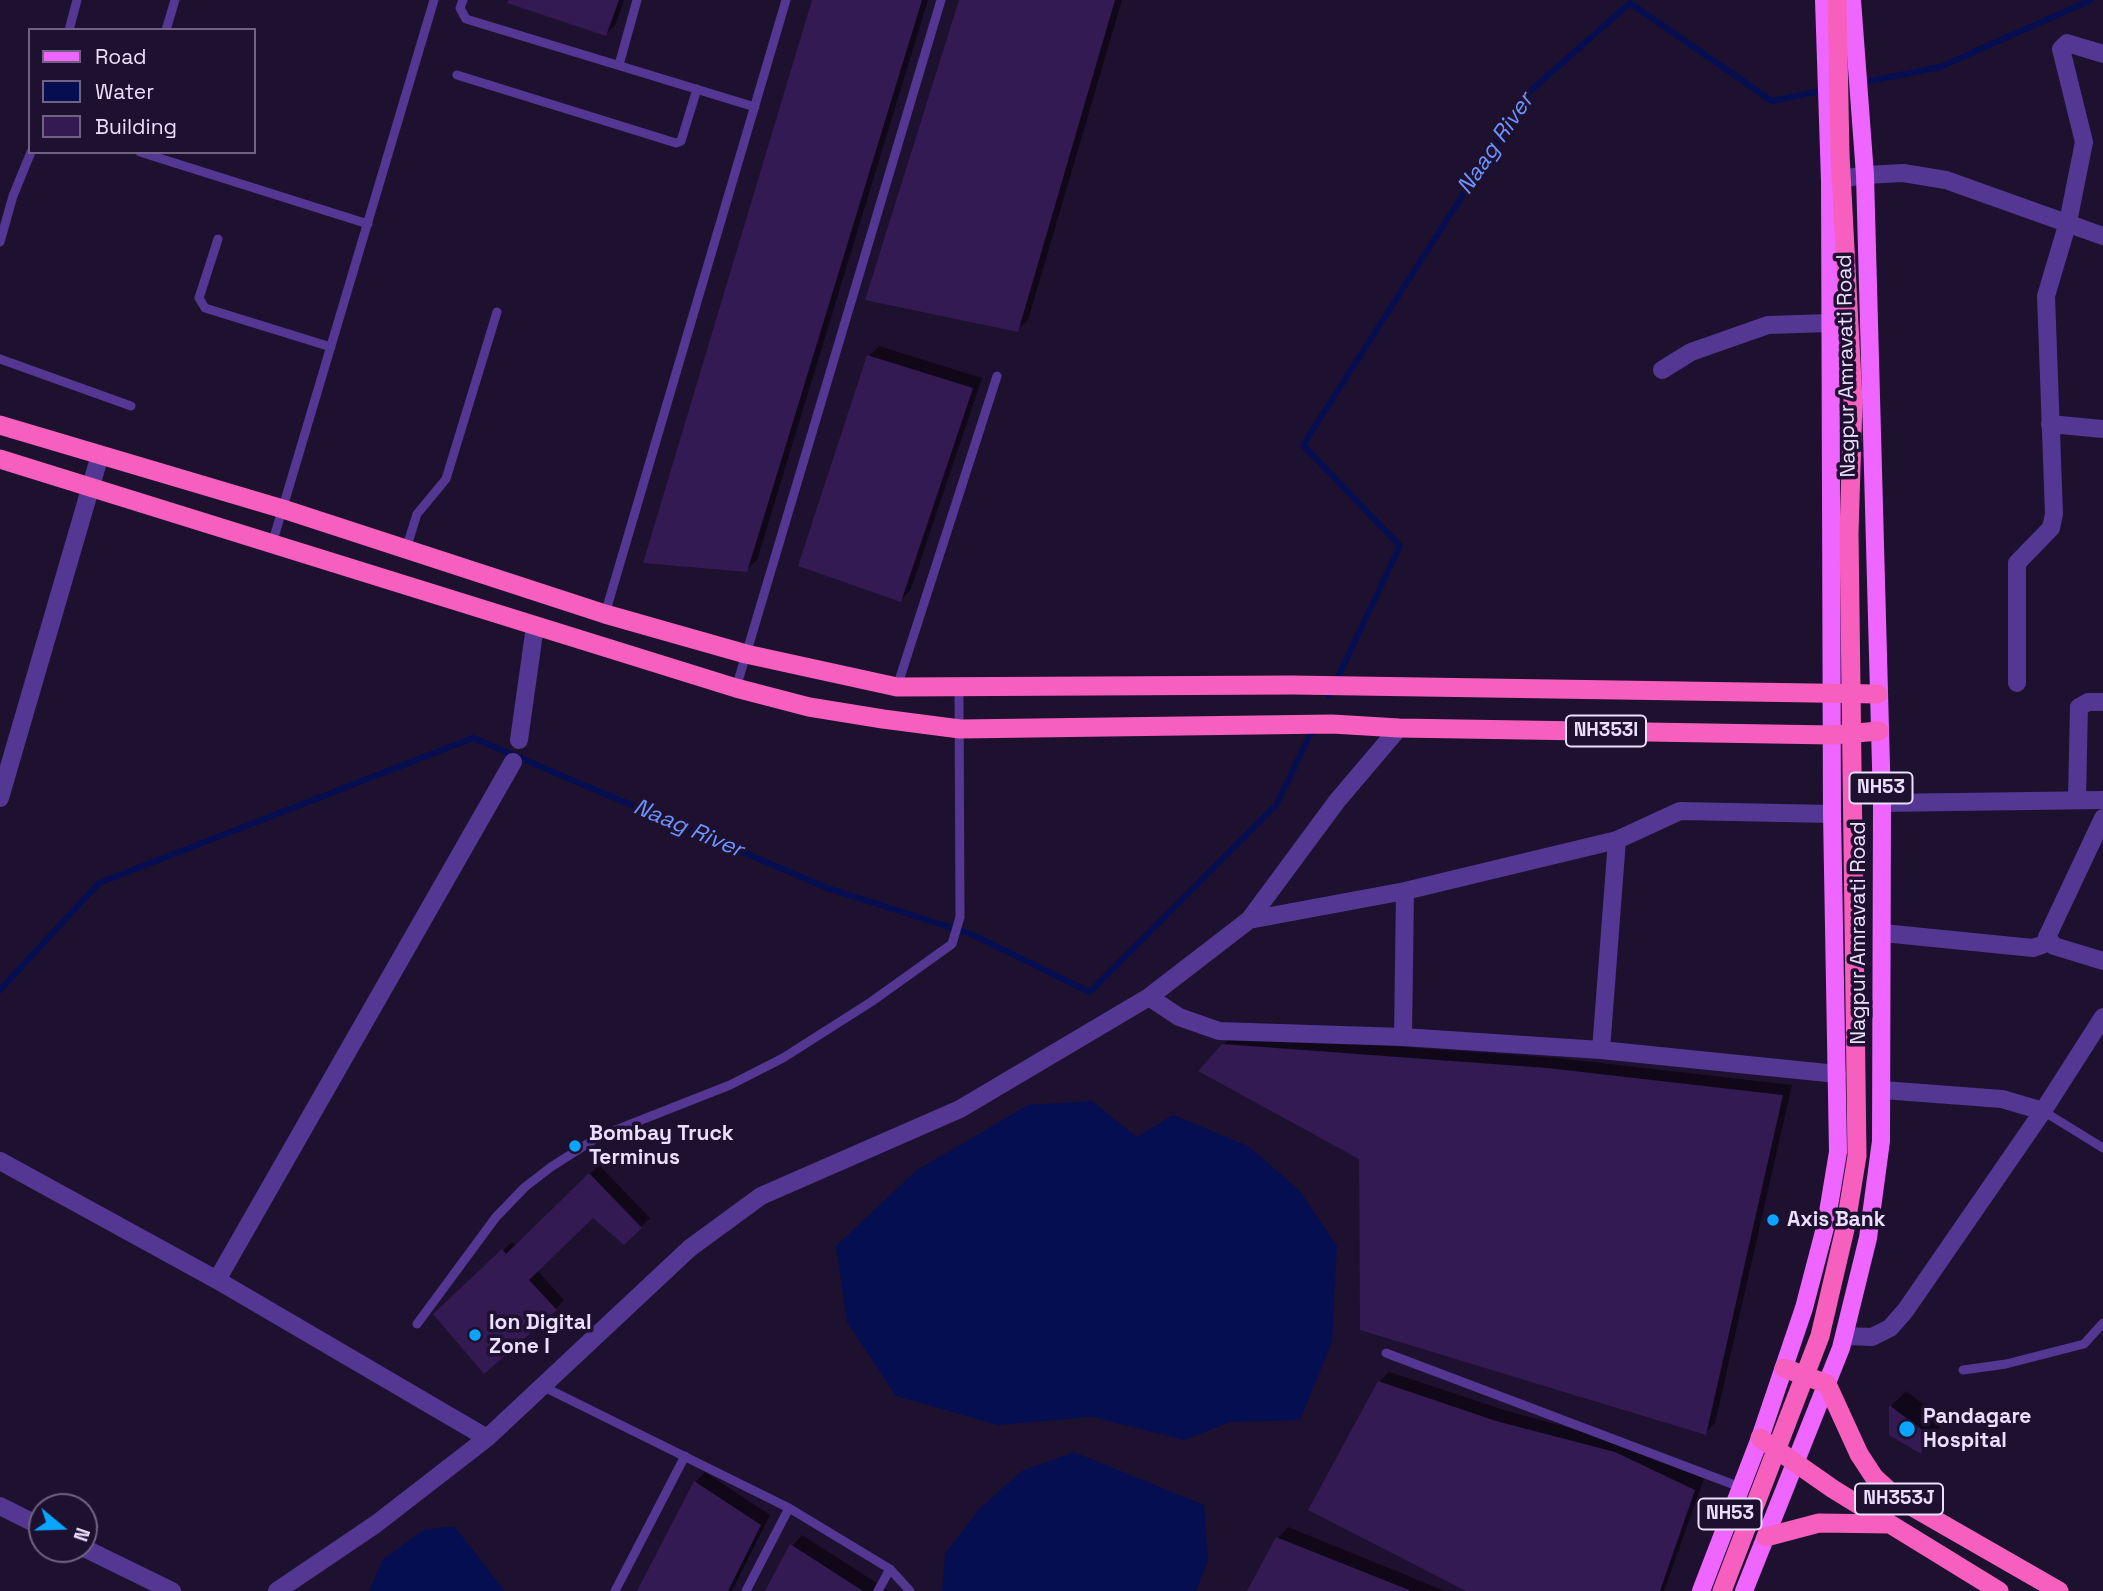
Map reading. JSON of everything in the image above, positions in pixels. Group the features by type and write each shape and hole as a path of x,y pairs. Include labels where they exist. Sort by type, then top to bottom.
{"highway":[{"path":"1722,1591 1820,1336 1845,1229 1857,1156 1849,533 1853,401 1840,154 1837,0"},
{"path":"0,425 283,509 605,614 746,654 897,687 958,689"},
{"path":"0,459 736,688 808,707 960,729"},
{"name":"NH353I","path":"958,689 1319,685 1878,694"},
{"name":"NH353I","path":"960,729 1332,724 1399,728 1833,735 1879,732"},
{"path":"1784,1368 1826,1384"},
{"name":"NH353J","path":"1826,1384 1859,1454 1874,1477 1898,1498 2059,1591"},
{"name":"NH353J","path":"1760,1438 1978,1585 1999,1591"},
{"path":"1766,1537 1819,1523 1891,1524"}],"main road":[{"name":"Nagpur Amravati Road","path":"1701,1591 1760,1438 1804,1308 1826,1224 1838,1152 1832,814 1830,181 1824,0"},
{"name":"Nagpur Amravati Road","path":"1744,1591 1845,1336 1868,1238 1881,1141 1882,803 1865,175 1852,0"}],"street":[{"path":"2017,683 2017,563 2051,528 2054,514 2046,296 2068,222 2084,142 2061,49 2067,43 2103,54"},
{"path":"1830,181 1865,175 1903,173 1946,180 2103,236"},
{"path":"1662,370 1691,352 1768,324 1829,323"},
{"path":"2050,424 2103,429"},
{"path":"0,798 100,455"},
{"path":"519,740 535,626"},
{"path":"2077,799 2079,707 2088,702 2103,702"},
{"path":"277,1591 376,1524 487,1438 690,1248 761,1196 960,1109 1149,997 1249,919 1337,801 1399,728"},
{"path":"217,1280 513,762"},
{"path":"1882,803 2103,800"},
{"path":"1249,919 1405,891 1617,840 1680,811 1832,814"},
{"path":"2050,942 2049,929 2103,818"},
{"path":"1601,1050 1617,840"},
{"path":"1403,1037 1405,891"},
{"path":"1883,933 2032,948 2050,942 2103,961"},
{"path":"1149,997 1180,1017 1219,1031 1403,1037 1601,1050 1837,1074"},
{"path":"1845,1336 1872,1337 1890,1328 1898,1320 2043,1111 2103,1017"},
{"path":"1883,1090 2002,1099 2043,1111"},
{"path":"0,1161 217,1280 487,1438"},
{"path":"0,1506 28,1520"},
{"path":"98,1555 172,1591"}],"lane":[{"path":"70,28 78,0"},
{"path":"167,28 175,0"},
{"path":"272,544 434,0"},
{"path":"463,0 460,8 466,19 755,107"},
{"path":"619,65 637,0"},
{"path":"605,614 786,0"},
{"path":"736,688 942,0"},
{"path":"457,75 676,143 681,141 697,89"},
{"path":"0,242 13,196 30,154"},
{"path":"146,154 368,224"},
{"path":"218,239 200,298 205,308 331,347"},
{"path":"406,549 417,514 446,479 497,312"},
{"path":"0,359 131,406"},
{"path":"897,687 997,376"},
{"path":"417,1324 496,1217 525,1186 551,1167 598,1137 730,1084 783,1058 871,1002 956,938 959,923 958,689"},
{"path":"513,762 519,740"},
{"path":"2043,1111 2103,1148"},
{"path":"1963,1370 2007,1364 2084,1344 2103,1323"},
{"path":"1386,1353 1740,1487"},
{"path":"541,1385 789,1508 890,1569 910,1591"},
{"path":"615,1591 685,1457"},
{"path":"746,1591 789,1508"},
{"path":"878,1591 890,1569"}],"water":[{"path":"1092,1101 1137,1137 1173,1115 1248,1146 1299,1190 1337,1246 1332,1342 1300,1420 1230,1422 1184,1440 1092,1417 998,1425 896,1396 847,1322 836,1246 917,1170 1028,1105"},
{"path":"1074,1452 1204,1505 1208,1561 1196,1591 942,1591 945,1554 980,1508 1022,1471"},
{"path":"454,1526 505,1591 369,1591 383,1559 424,1530"}],"building":[{"path":"508,0 619,0 606,36 507,3"},
{"path":"812,0 922,0 747,572 643,563"},
{"path":"959,0 1115,0 1018,332 865,300"},
{"path":"867,355 973,388 901,602 798,566"},
{"path":"1222,1044 1547,1068 1783,1095 1706,1435 1360,1330 1359,1159 1198,1071"},
{"path":"589,1173 642,1228 624,1245 593,1218 529,1280 557,1310 484,1374 433,1314 502,1249 506,1254"},
{"path":"1378,1381 1496,1421 1615,1452 1695,1490 1660,1591 1466,1591 1308,1510"},
{"path":"1889,1405 1929,1435 1921,1454 1889,1435"},
{"path":"694,1481 761,1525 728,1591 637,1591"},
{"path":"1276,1537 1409,1590 1409,1591 1247,1591"},
{"path":"790,1544 863,1591 765,1591"}],"waterway":[{"name":"Naag River","path":"1860,83 1940,67 2091,0"},
{"name":"Naag River","path":"1329,696 1400,546 1303,445 1528,93 1630,3 1772,101 1825,90"},
{"name":"Naag River","path":"0,990 99,883 473,738 830,889 971,934 1090,992 1276,805 1312,731"}],"place":[{"name":"Bombay Truck Terminus","path":"575,1146"},
{"name":"Axis Bank","path":"1773,1220"},
{"name":"Ion Digital Zone I","path":"475,1335"},
{"name":"Pandagare Hospital","path":"1907,1429"}]}
